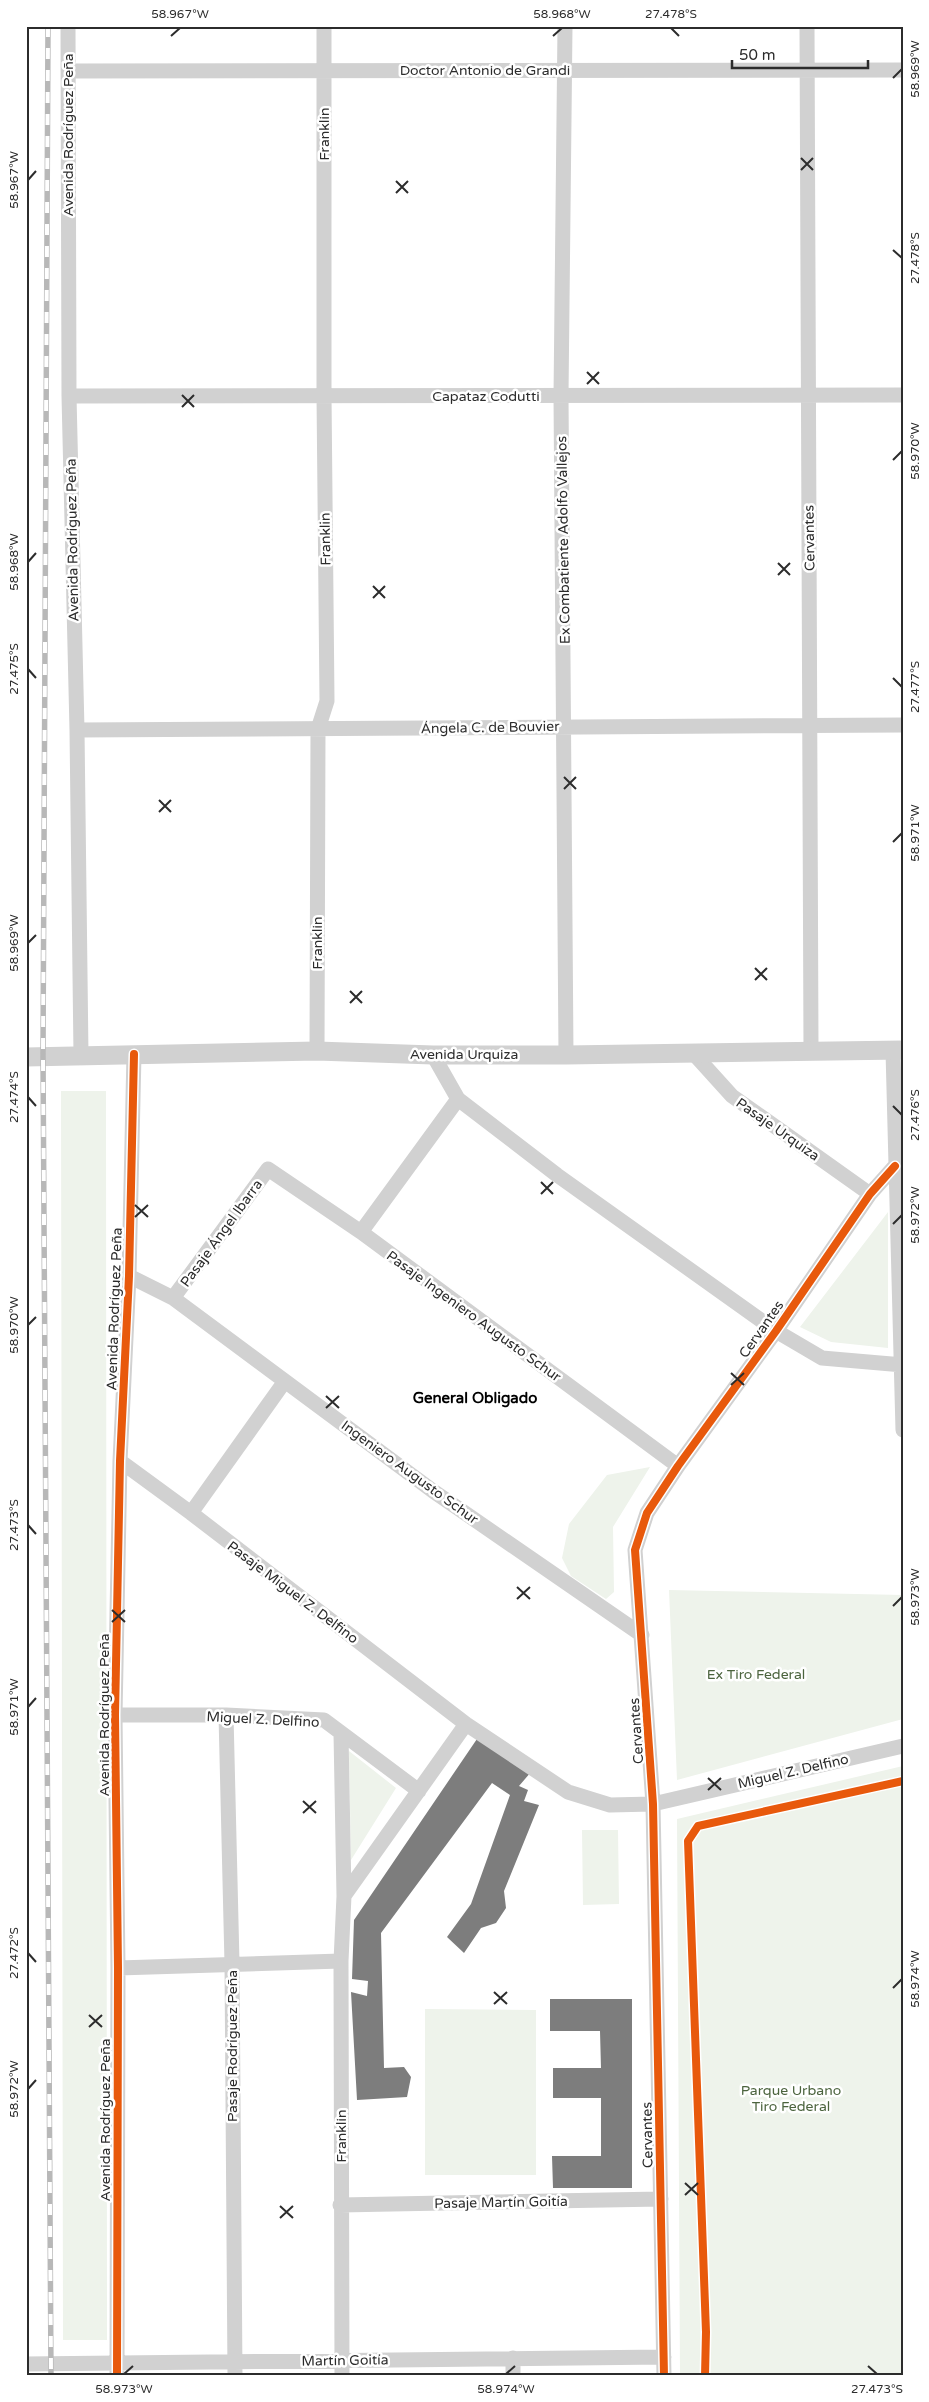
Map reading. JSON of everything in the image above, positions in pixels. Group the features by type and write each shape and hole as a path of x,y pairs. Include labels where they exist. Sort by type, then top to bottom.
{"street":[{"name":"Avenida Rodríguez Peña","path":"68,26 69,396 77,730 81,1055"},
{"name":"Franklin","path":"316,1051 318,728 327,701 324,395 324,26"},
{"name":"Ex Combatiente Adolfo Vallejos","path":"565,26 562,396 566,1054"},
{"name":"Cervantes","path":"808,26 807,395 811,1050"},
{"name":"Doctor Antonio de Grandi","path":"68,70 903,70"},
{"name":"Capataz Codutti","path":"69,396 903,395"},
{"name":"Ángela C. de Bouvier","path":"77,730 903,725"},
{"name":"Avenida Urquiza","path":"26,1056 316,1051 433,1055 694,1054 811,1050 898,1050"},
{"path":"898,1050 895,1166 903,1430"},
{"name":"Avenida Rodríguez Peña","path":"116,2370 118,1968 115,1716 120,1461 129,1276 134,1054"},
{"name":"Pasaje Urquiza","path":"694,1054 732,1096 870,1194"},
{"path":"433,1055 458,1099 557,1175 776,1331 822,1358 902,1365"},
{"path":"361,1232 458,1099"},
{"name":"Cervantes","path":"664,2376 653,1804 635,1550 647,1512 678,1466 776,1331 870,1194 895,1166"},
{"name":"Pasaje Ingeniero Augusto Schur","path":"268,1169 361,1232 678,1466"},
{"name":"Pasaje Ángel Ibarra","path":"174,1298 268,1169"},
{"name":"Ingeniero Augusto Schur","path":"129,1276 174,1298 432,1491 642,1634"},
{"path":"191,1513 285,1381"},
{"name":"Pasaje Miguel Z. Delfino","path":"120,1461 191,1513 466,1724"},
{"name":"Miguel Z. Delfino","path":"115,1716 226,1715 324,1720 419,1791"},
{"name":"Pasaje Rodríguez Peña","path":"226,1715 232,1963 235,2369"},
{"path":"344,1896 466,1724"},
{"name":"Miguel Z. Delfino","path":"466,1724 568,1792 610,1805 653,1804 903,1746"},
{"name":"Franklin","path":"341,1733 344,1896 341,1961 340,2205 342,2368"},
{"path":"118,1968 341,1961"},
{"name":"Pasaje Martín Goitía","path":"340,2205 661,2199"},
{"name":"Martín Goitía","path":"26,2364 116,2370 342,2368 513,2358 664,2357"},
{"path":"513,2358 513,2376"}],"green space":[{"path":"61,1091 106,1091 107,2340 63,2340"},
{"path":"888,1212 888,1348 831,1342 800,1327"},
{"path":"650,1467 613,1527 614,1592 606,1599 571,1576 562,1558 569,1524 607,1475"},
{"name":"Ex Tiro Federal","path":"669,1590 903,1595 903,1719 677,1780"},
{"path":"349,1751 396,1788 351,1860"},
{"name":"Parque Urbano Tiro Federal","path":"903,1766 903,2376 680,2376 677,1819"},
{"path":"582,1830 618,1830 619,1904 583,1905"},
{"path":"425,2009 536,2010 536,2175 425,2175"}],"building":[{"path":"479,1736 531,1772 519,1786 528,1790 524,1801 539,1805 504,1891 506,1908 496,1923 481,1928 464,1953 447,1937 471,1904 510,1795 492,1783 381,1933 384,2068 404,2067 411,2077 407,2097 357,2100 351,1992 367,1996 368,1981 352,1979 354,1920"},
{"path":"550,1999 632,1999 632,2188 553,2188 552,2156 601,2156 601,2098 553,2098 553,2068 601,2068 600,2031 550,2031"}],"railway":[{"path":"48,26 43,1055 51,2376"}],"cycle path":[{"path":"117,2376 118,1968 115,1715 120,1461 129,1276 134,1054"},
{"path":"664,2376 653,1804 635,1550 647,1513 678,1466 776,1331 870,1194 895,1166"},
{"path":"705,2376 706,2332 688,1841 698,1826 903,1781"}],"district":[{"name":"General Obligado","path":"475,1398"}]}
